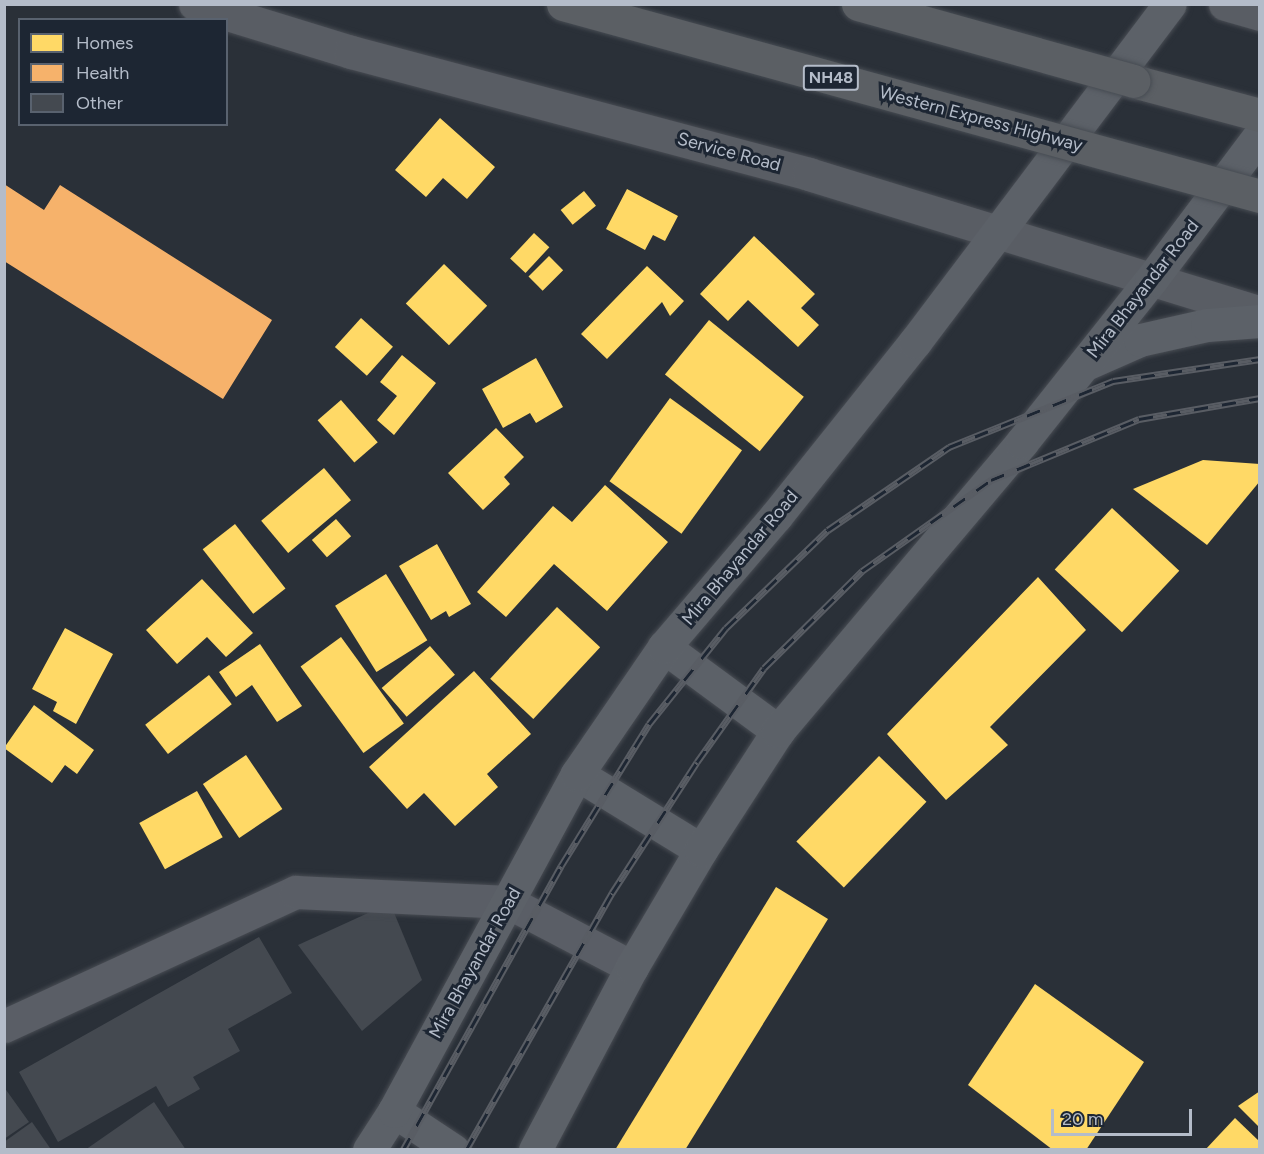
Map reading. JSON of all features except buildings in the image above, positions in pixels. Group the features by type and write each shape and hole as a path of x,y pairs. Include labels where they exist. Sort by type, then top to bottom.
{"highway":[{"name":"Western Express Highway","path":"563,4 1260,196"},
{"path":"858,4 1260,115"}],"main road":[{"name":"Service Road","path":"195,4 351,52 809,174 1260,312"},
{"name":"Mira Bhayandar Road","path":"369,1149 394,1111 577,774 664,647 776,516 1000,234 1170,4"},
{"path":"1225,4 1260,14"},
{"name":"Mira Bhayandar Road","path":"536,1149 632,967 700,850 778,731 1083,366 1260,135"},
{"path":"1083,366 1140,340 1207,325 1260,321"},
{"path":"664,647 778,731"},
{"path":"577,774 700,850"},
{"path":"394,1111 453,1149"}],"street":[{"path":"4,1026 296,892 508,902 632,967"}],"railway":[{"path":"403,1150 561,866 649,724 726,628 828,530 949,447 1113,381 1260,359"},
{"path":"466,1150 612,893 697,762 764,668 862,571 991,480 1139,419 1260,398"}]}
